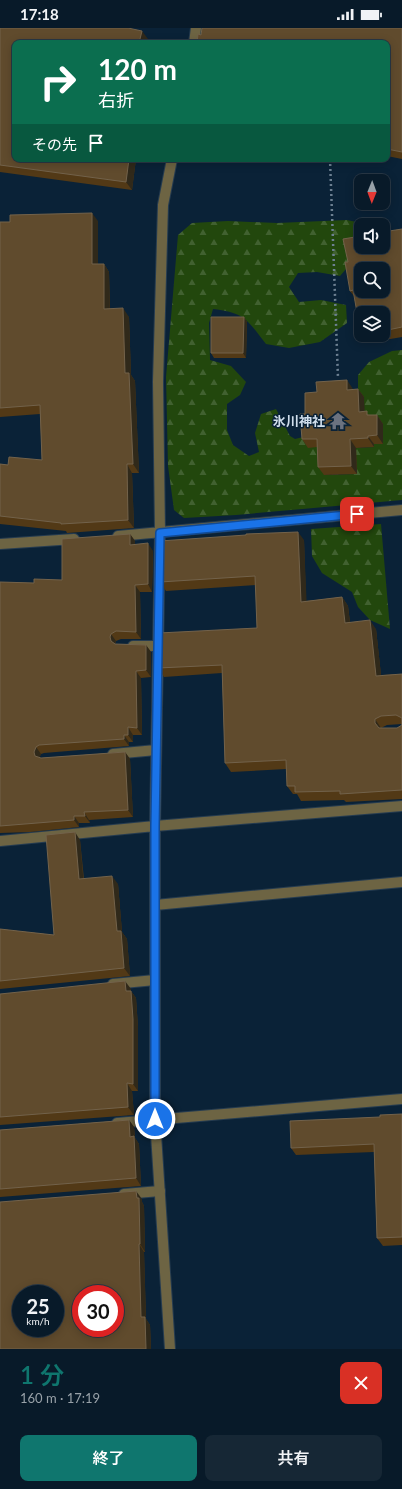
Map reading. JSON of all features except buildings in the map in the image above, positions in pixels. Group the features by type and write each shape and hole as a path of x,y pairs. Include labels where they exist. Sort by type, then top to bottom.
{"street":[{"path":"194,40 196,28"},
{"path":"170,1349 155,1119 155,826 160,533 158,382 163,205 171,162"},
{"path":"108,536 160,533 402,510"},
{"path":"0,544 85,538"},
{"path":"122,645 158,646"},
{"path":"101,755 156,750"},
{"path":"0,841 155,826 402,806"},
{"path":"155,905 402,882"},
{"path":"100,985 155,980"},
{"path":"106,1123 402,1099"},
{"path":"114,1195 160,1191"}],"path":[{"path":"330,162 338,378"}],"green space":[{"path":"347,220 354,222 354,254 356,254 352,262 340,276 317,272 298,273 289,287 299,302 321,300 346,305 347,323 320,342 289,348 266,344 250,323 245,319 233,313 213,309 209,323 210,360 231,366 246,382 240,395 227,404 227,430 233,445 249,456 259,452 255,433 261,414 276,409 290,436 295,439 307,436 323,447 324,475 356,474 356,448 374,447 373,420 365,420 358,398 358,375 369,362 392,351 402,350 402,500 236,515 184,518 174,510 168,466 166,377 178,235 192,223 228,221 277,223"},
{"path":"381,524 390,629 370,620 358,607 352,592 322,573 312,556 311,529"}],"place":[{"name":"氷川神社","path":"338,421"}],"route":[{"path":"155,1119 155,826 160,533 357,514"}]}
